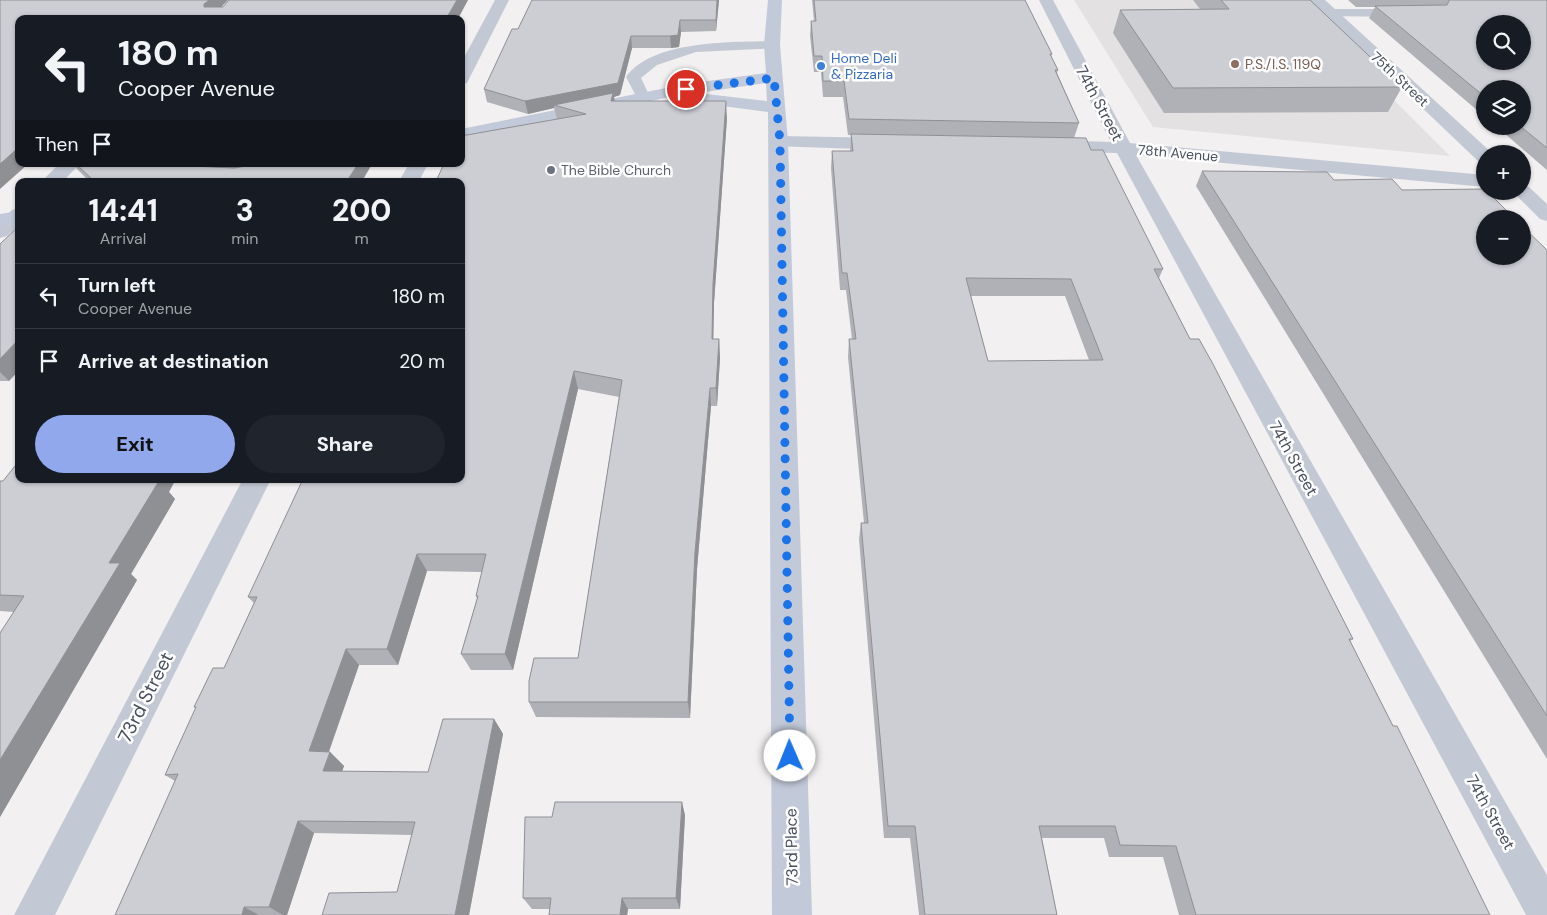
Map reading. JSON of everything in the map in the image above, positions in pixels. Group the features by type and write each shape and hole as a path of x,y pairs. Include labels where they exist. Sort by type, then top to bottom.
{"street":[{"path":"465,71 502,0"},
{"name":"73rd Place","path":"775,0 772,44 780,142 792,915"},
{"name":"74th Street","path":"1046,0 1123,148 1547,914"},
{"name":"75th Street","path":"1316,0 1476,149"},
{"path":"465,133 664,93 774,78"},
{"path":"664,93 777,108"},
{"path":"780,142 902,144"},
{"name":"78th Avenue","path":"1030,146 1123,148 1476,180"},
{"path":"55,178 67,167"},
{"path":"1531,186 1546,187"},
{"path":"1531,200 1547,215"},
{"name":"73rd Street","path":"34,915 255,483"}],"lane":[{"path":"1329,13 1416,13"},
{"path":"643,97 633,77 652,62 695,48 772,44"}],"shaded area":[{"name":"P.S./I.S. 119Q","path":"1074,0 1294,0 1450,156 1153,127"}],"building":[{"path":"0,0 209,0 204,4 204,7 223,7 229,0 457,0 448,15 15,15 15,151 0,164"},
{"path":"532,0 717,0 716,20 680,20 678,35 631,36 618,83 525,101 484,89 512,29 518,29"},
{"path":"814,0 1025,0 1052,54 1050,54 1058,70 1055,70 1079,123 849,119 844,81 823,81 822,56 814,56 811,21 816,21"},
{"path":"1221,0 1310,0 1402,87 1173,88 1120,10 1229,9"},
{"path":"1449,0 1547,0 1547,148 1531,135 1531,80 1476,80 1476,90 1375,6 1447,5"},
{"path":"613,93 611,101 726,101 713,284 712,339 719,339 716,388 710,388 695,552 688,702 529,702 529,681 534,658 578,658 622,380 574,371 505,654 461,654 478,596 476,596 486,554 417,554 387,649 346,649 309,751 330,752 323,771 428,772 443,719 494,719 455,915 322,915 329,893 397,892 415,822 298,821 269,907 244,907 242,915 115,915 178,774 165,775 196,707 194,707 213,668 224,668 257,597 248,597 301,483 465,483 465,178 437,178 443,167 465,167 465,135 586,114 554,105"},
{"path":"851,134 1086,138 1091,150 1103,150 1163,269 1154,269 1190,339 1199,339 1213,364 1353,639 1349,639 1393,726 1397,726 1490,915 1196,915 1176,846 1120,845 1115,826 1039,826 1057,915 925,915 915,826 888,826 861,523 868,523 849,339 856,339 847,273 842,273 832,151 853,151","holes":["966,278 1071,279 1103,360 988,361"]},
{"path":"79,167 356,167 349,178 91,178"},
{"path":"1202,171 1327,172 1334,180 1392,179 1402,190 1476,189 1476,200 1496,200 1506,210 1476,210 1476,265 1531,265 1531,235 1547,250 1547,716"},
{"path":"15,230 15,343 0,359 0,244"},
{"path":"15,466 15,483 158,483 109,563 120,563 0,760 0,633 24,596 0,595 0,481 3,481"},
{"path":"555,802 682,802 676,898 622,898 620,915 549,915 551,898 523,898 525,817 552,817"}],"place":[{"name":"P.S./I.S. 119Q","path":"1235,64"},
{"name":"Home Deli & Pizzaria","path":"821,66"},
{"name":"The Bible Church","path":"551,170"}],"route":[{"path":"686,89 774,78 780,142 790,756"}]}
